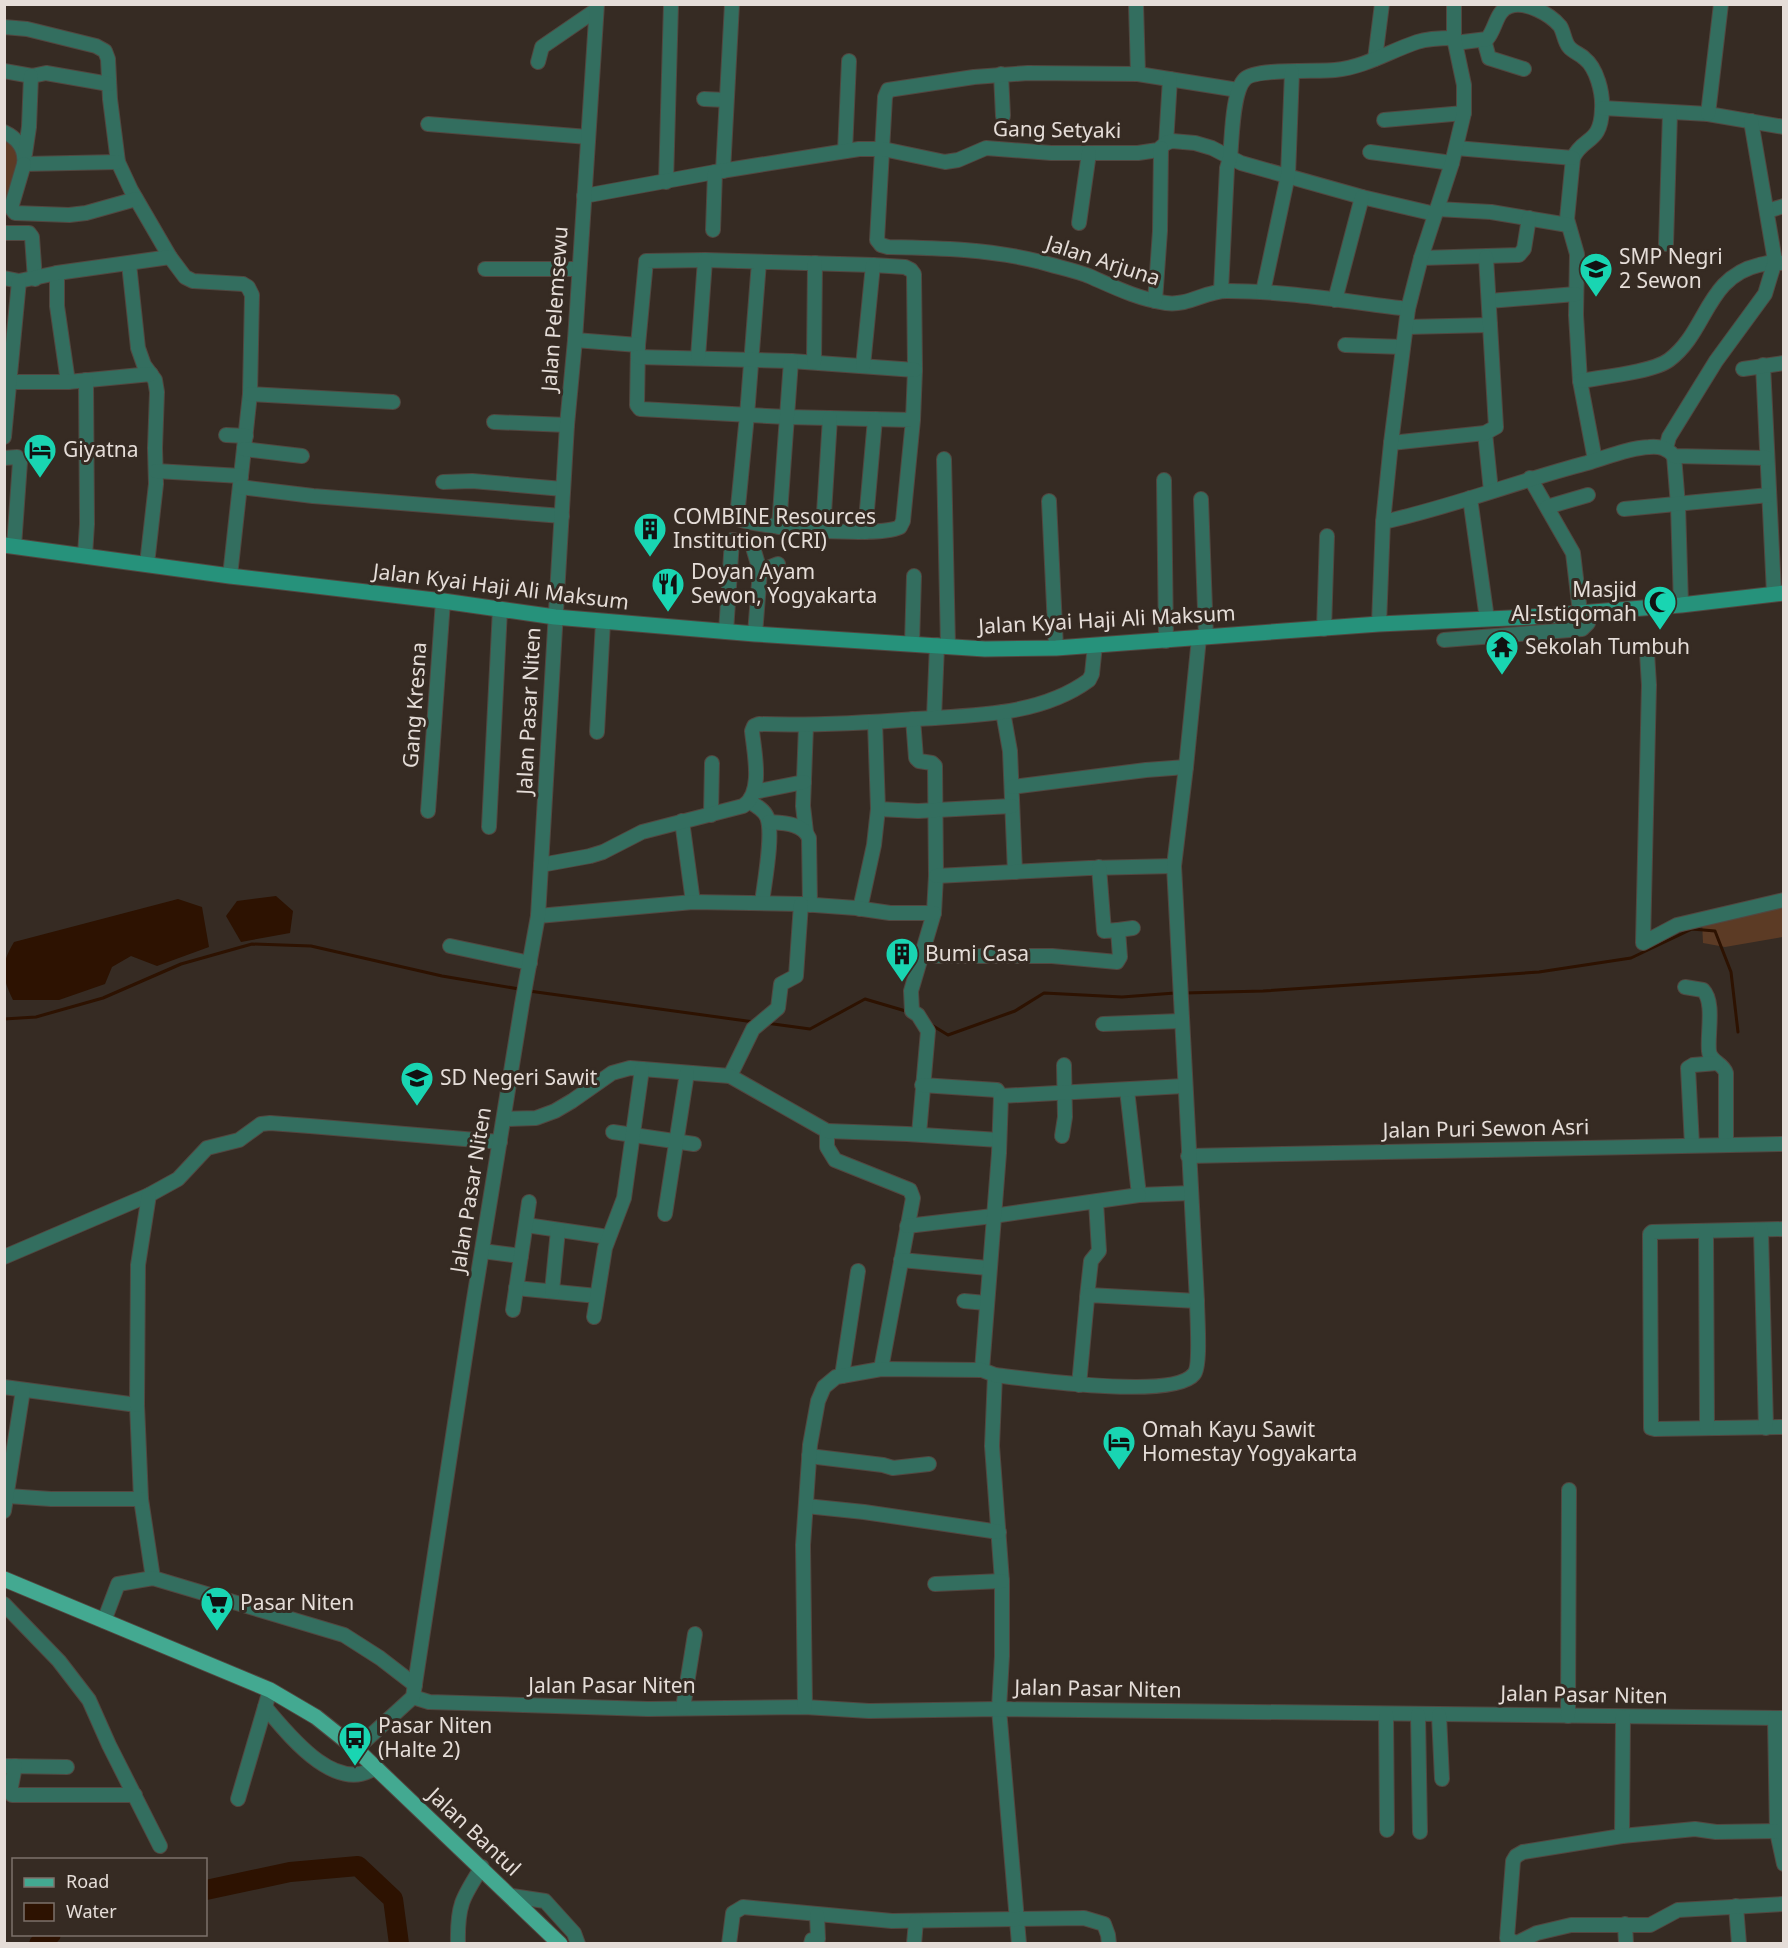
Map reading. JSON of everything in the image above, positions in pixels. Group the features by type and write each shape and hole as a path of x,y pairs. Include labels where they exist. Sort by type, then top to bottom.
{"main road":[{"name":"Jalan Bantul","path":"4,1579 270,1690 316,1717 356,1749 560,1944"}],"street":[{"path":"666,182 671,4"},
{"path":"713,230 726,100 732,4"},
{"path":"1136,4 1138,74"},
{"path":"1375,60 1382,4"},
{"path":"1379,624 1383,522 1390,443 1408,309 1421,258 1452,164 1464,113 1464,85 1454,40 1454,4"},
{"path":"1708,114 1721,4"},
{"path":"1221,291 1227,168 1238,90 1249,76 1269,72 1346,69 1375,60 1419,41 1484,40 1491,34 1500,12 1510,6 1530,7 1547,15 1560,26 1570,48 1590,64 1599,86 1603,108 1601,123 1595,136 1578,150 1573,158 1568,212 1568,225 1577,254 1576,294 1580,381 1595,460"},
{"path":"538,62 542,47 597,7"},
{"name":"Jalan Pelemsewu","path":"555,617 597,7"},
{"path":"4,27 27,29 96,46 105,51 108,59 118,162 136,199 170,257 186,277 193,281 243,284 252,294 250,394 230,576"},
{"path":"1484,40 1489,58 1524,69"},
{"path":"845,151 849,61"},
{"path":"4,71 31,76 46,73 109,84"},
{"path":"1263,292 1288,175 1292,72"},
{"path":"1001,74 1003,116"},
{"path":"883,149 885,97 888,90 1001,74 1138,74 1238,90"},
{"path":"31,76 25,160 11,208 15,213 69,215 86,213 136,199"},
{"path":"1155,301 1163,146 1170,79"},
{"path":"704,99 726,100"},
{"path":"1603,108 1708,114 1784,128"},
{"path":"1384,120 1464,113"},
{"path":"1666,244 1670,113"},
{"path":"1681,605 1678,505 1669,436 1716,361 1765,294 1779,262 1767,211 1751,121"},
{"path":"428,124 588,137"},
{"path":"4,132 20,144 25,160"},
{"name":"Gang Setyaki","path":"584,196 845,151 883,149 945,162 958,160 986,148 1051,153 1146,153 1172,141 1196,143 1212,148 1230,159 1362,197 1436,212 1491,212 1568,225"},
{"path":"1456,148 1573,158"},
{"name":"Jalan Arjuna","path":"883,149 876,232 877,240 881,245 987,251 1015,256 1083,274 1116,290 1155,301 1182,304 1221,291 1263,292 1408,309"},
{"path":"1370,152 1452,164"},
{"path":"1079,223 1089,153"},
{"path":"25,160 118,162"},
{"path":"1335,300 1362,197"},
{"path":"1767,211 1784,207"},
{"path":"1421,258 1521,254 1524,249 1529,218"},
{"path":"4,233 29,233 32,237 35,279"},
{"path":"4,278 19,281 35,279 57,273 170,257"},
{"path":"1390,443 1485,433 1492,431 1497,425 1486,257"},
{"path":"698,357 705,260"},
{"path":"759,262 752,359 747,415 737,517 740,520 779,527 865,532 897,529 902,525 913,420 914,274 905,267 873,265 705,260 646,261 638,351 637,405 640,409 747,415 788,417 913,420"},
{"path":"1580,381 1653,367 1670,359 1686,341 1727,280 1744,269 1779,262"},
{"path":"814,362 815,263"},
{"path":"129,264 138,348 157,392 156,484 147,564"},
{"path":"863,366 873,265"},
{"path":"485,269 578,269"},
{"path":"57,273 57,306 68,382"},
{"path":"4,437 9,348 19,281"},
{"path":"1489,301 1576,294"},
{"path":"1406,327 1490,325"},
{"path":"575,340 638,351 698,357 814,362 915,370"},
{"path":"1345,345 1403,347"},
{"path":"779,527 791,361"},
{"path":"1743,369 1784,363"},
{"path":"1762,365 1768,495 1779,593"},
{"path":"8,390 151,374"},
{"path":"86,380 86,555"},
{"path":"250,394 393,402"},
{"path":"823,529 830,418"},
{"path":"865,532 875,419"},
{"path":"494,422 567,425"},
{"path":"1485,433 1491,491"},
{"path":"226,435 245,443 302,456"},
{"path":"1383,522 1428,512 1530,478 1641,447 1670,452 1767,458"},
{"path":"4,458 17,457 20,462 9,545"},
{"path":"934,718 943,646 944,459"},
{"path":"156,471 241,481 313,496 561,516"},
{"path":"1444,640 1585,628 1588,623 1583,612 1573,553 1530,478"},
{"path":"1164,480 1166,641"},
{"path":"443,482 472,481 563,489"},
{"path":"1546,507 1588,495"},
{"path":"1623,509 1768,495"},
{"path":"1470,498 1487,619"},
{"path":"805,1707 803,1545 810,1456 818,1401 824,1387 836,1377 881,1369 988,1373 1079,1385 1164,1386 1174,1385 1193,1376 1198,1365 1197,1301 1174,866 1203,638 1201,499"},
{"path":"1049,501 1056,648"},
{"path":"1324,629 1327,536"},
{"path":"726,632 732,540 752,544 760,571 755,634"},
{"name":"Jalan Kyai Haji Ali Maksum","path":"9,545 230,576 443,601 555,617 726,632 985,649 1056,648 1379,624 1529,617 1681,605 1779,593"},
{"path":"760,571 778,564"},
{"path":"912,644 914,576"},
{"name":"Gang Kresna","path":"428,811 443,601"},
{"path":"489,827 500,609"},
{"name":"Jalan Pasar Niten","path":"555,617 538,916 482,1251 414,1691 429,1702 577,1708 805,1707 869,1711 999,1708 1779,1718"},
{"path":"1529,617 1531,634"},
{"path":"597,732 603,622"},
{"path":"762,903 770,829 767,816 752,797 755,770 752,731 754,726 759,724 806,726 1004,712 1045,702 1086,682 1092,674 1095,645"},
{"path":"1647,653 1649,685 1643,943 1677,925 1784,900"},
{"path":"1004,712 1010,751 1015,872"},
{"path":"913,719 916,758 935,766 934,913 911,991 910,1002 912,1011 918,1015 928,1031 919,1134"},
{"path":"860,909 874,845 878,809 875,722"},
{"path":"730,1076 753,1029 778,1008 782,984 794,978 796,974 806,904 809,838 806,832 803,806 806,726"},
{"path":"711,814 712,763"},
{"path":"1012,788 1136,771 1186,767"},
{"path":"541,865 603,852 642,832 743,806 752,797 804,782"},
{"path":"878,809 935,811 1012,806"},
{"path":"682,821 693,902"},
{"path":"769,822 800,827 806,832"},
{"path":"936,876 1099,867 1174,866"},
{"path":"1099,867 1104,931 1133,928"},
{"path":"538,916 693,902 806,904 890,913 934,913"},
{"path":"922,956 1052,956 1115,963 1120,957 1118,930"},
{"path":"450,946 530,963"},
{"path":"1685,987 1700,989 1707,994 1709,1000 1709,1054 1726,1073 1726,1145"},
{"path":"1103,1024 1181,1021"},
{"path":"1692,1145 1688,1068 1693,1065 1717,1063"},
{"path":"1062,1136 1065,1117 1064,1065"},
{"path":"504,1119 529,1119 546,1115 572,1101 616,1071 642,1069 730,1076 826,1131 919,1134 999,1140"},
{"path":"594,1317 608,1237 624,1198 642,1069"},
{"path":"665,1214 687,1073"},
{"path":"922,1085 997,1090 1001,1096 986,1303 992,1446 1002,1581 999,1708 1019,1944"},
{"path":"1001,1096 1184,1086"},
{"path":"1127,1090 1139,1195"},
{"path":"4,1257 149,1195 178,1179 207,1148 239,1140 261,1125 270,1123 500,1142"},
{"path":"826,1131 827,1147 834,1160 909,1190 913,1198 881,1369"},
{"path":"613,1132 694,1144"},
{"name":"Jalan Puri Sewon Asri","path":"1188,1156 1784,1144"},
{"path":"908,1226 1096,1203 1139,1195 1191,1193"},
{"path":"149,1195 138,1265 136,1405 141,1499 153,1578"},
{"path":"513,1310 529,1202"},
{"path":"1079,1385 1091,1261 1099,1251 1096,1203"},
{"path":"526,1225 608,1237"},
{"path":"1784,1229 1652,1232 1650,1234 1651,1428 1784,1427"},
{"path":"552,1291 558,1230"},
{"path":"1761,1230 1766,1428"},
{"path":"1706,1231 1707,1428"},
{"path":"482,1251 520,1256"},
{"path":"901,1260 988,1268"},
{"path":"842,1376 858,1271"},
{"path":"516,1288 597,1296"},
{"path":"1087,1297 1092,1294 1197,1301"},
{"path":"964,1301 986,1303"},
{"path":"4,1387 136,1405"},
{"path":"4,1511 23,1390"},
{"path":"810,1456 893,1468 929,1464"},
{"path":"1568,1716 1569,1490"},
{"path":"8,1496 51,1499 141,1499"},
{"path":"806,1506 999,1532"},
{"path":"104,1621 118,1584 153,1578 344,1635 380,1658 414,1691 356,1749"},
{"path":"935,1584 1002,1581"},
{"path":"4,1604 59,1661 89,1700 160,1846"},
{"path":"683,1708 695,1634"},
{"path":"238,1799 270,1690"},
{"path":"265,1707 282,1728 315,1759 342,1774 366,1775 375,1767"},
{"path":"1386,1714 1387,1830"},
{"path":"1439,1714 1442,1779"},
{"path":"1418,1715 1420,1832"},
{"path":"1622,1836 1623,1716"},
{"path":"1779,1718 1780,1831 1784,1864"},
{"path":"67,1767 10,1766 12,1795 135,1795"},
{"path":"1780,1831 1716,1832 1695,1829 1622,1836 1523,1852 1513,1861 1507,1938 1516,1943 1537,1933 1570,1925 1650,1925 1678,1910 1784,1904"},
{"path":"458,1944 458,1920 463,1897 482,1867"},
{"path":"512,1896 545,1901 574,1933 578,1944"},
{"path":"1736,1906 1739,1944"},
{"path":"729,1944 733,1913 743,1907 817,1915 916,1921 966,1918 1018,1920 1084,1918 1104,1924 1107,1929 1108,1944"},
{"path":"811,1944 812,1940 818,1939 817,1915"},
{"path":"914,1944 916,1921"},
{"path":"1625,1924 1626,1944"}],"shaded area":[{"path":"4,129 21,158 8,205 5,206"},
{"path":"1783,903 1783,937 1725,947 1703,943 1702,921"}],"water":[{"path":"276,896 293,911 290,933 241,942 226,916 237,901"},
{"path":"178,899 202,907 209,947 157,966 131,956 112,967 105,984 59,1000 13,1000 4,971 6,958 14,942"}],"waterway":[{"path":"1185,993 1263,991 1539,972 1631,958 1692,929 1715,931 1731,972 1738,1032"},
{"path":"4,1019 36,1017 103,998 181,964 252,944 311,946 442,976 519,989"},
{"path":"529,991 754,1022"},
{"path":"930,1024 948,1035 1015,1011 1044,993 1122,997 1175,993"},
{"path":"766,1023 810,1029 865,999 909,1012"},
{"path":"207,1890 290,1872 358,1866 393,1899 399,1944"},
{"path":"39,1944 49,1936"}],"place":[{"name":"SMP Negri 2 Sewon","path":"1596,298"},
{"name":"Giyatna","path":"40,479"},
{"name":"COMBINE Resources Institution (CRI)","path":"650,558"},
{"name":"Doyan Ayam Sewon, Yogyakarta","path":"668,613"},
{"name":"Masjid Al-Istiqomah","path":"1660,631"},
{"name":"Sekolah Tumbuh","path":"1502,676"},
{"name":"Bumi Casa","path":"902,983"},
{"name":"SD Negeri Sawit","path":"417,1107"},
{"name":"Omah Kayu Sawit Homestay Yogyakarta","path":"1119,1471"},
{"name":"Pasar Niten","path":"217,1632"},
{"name":"Pasar Niten (Halte 2)","path":"355,1767"}]}
